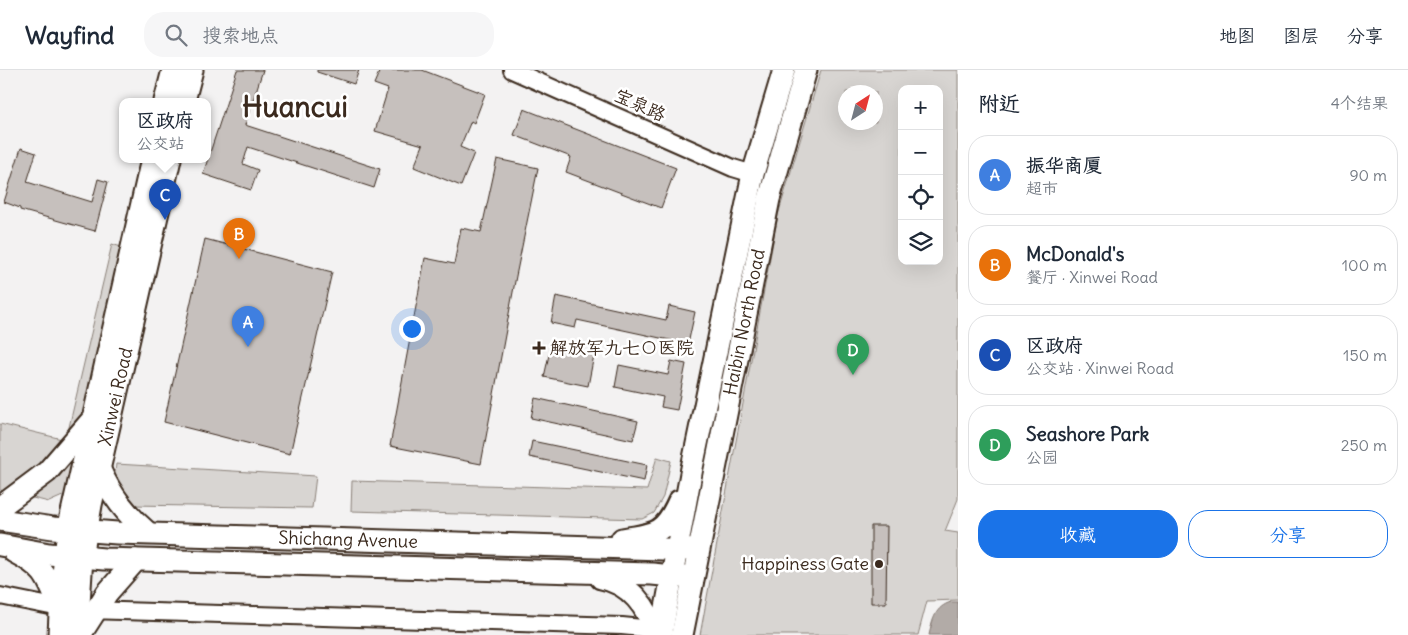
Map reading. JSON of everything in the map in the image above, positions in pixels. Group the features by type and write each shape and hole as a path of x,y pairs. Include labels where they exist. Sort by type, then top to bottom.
{"main road":[{"path":"166,98 173,70"},
{"path":"185,98 192,70"},
{"name":"Haibin North Road","path":"682,577 676,549 692,468 753,174 784,70"},
{"name":"Haibin North Road","path":"682,577 698,550 771,193 806,70"},
{"name":"Xinwei Road","path":"79,635 73,556 94,417 151,163"},
{"name":"Xinwei Road","path":"77,530 99,468 169,163"},
{"path":"0,507 47,472 94,417"},
{"path":"99,468 108,488 119,505 148,533"},
{"path":"579,544 643,536 660,530 671,520 692,468"},
{"name":"Shichang Avenue","path":"0,520 77,530 579,544 698,550"},
{"path":"0,545 35,564 78,609 116,581 136,560"},
{"name":"Shichang Avenue","path":"0,545 73,556 136,560 571,572 682,577"},
{"path":"571,572 607,579 630,590 663,632"},
{"path":"663,632 682,577"},
{"name":"Xinwei Road","path":"60,635 78,609"}],"street":[{"name":"宝泉路","path":"512,70 733,168 753,174"},
{"path":"0,596 78,609 663,632"}],"shaded area":[{"path":"821,70 958,70 958,499 945,531 958,533 958,600 927,601 918,635 700,635 778,215"},
{"path":"112,244 124,248 67,494 49,502 0,490 0,424 66,440"},
{"path":"657,457 671,461 663,497 654,513 642,519 351,511 352,481 647,490"},
{"path":"116,464 316,476 312,508 133,505 113,492"},
{"path":"951,602 958,602 958,635 929,635 938,610"}],"building":[{"path":"237,70 263,70 245,125 380,169 374,188 248,147 243,164 258,170 251,190 203,174 207,163 211,163 211,150"},
{"path":"317,70 359,70 354,84 317,72"},
{"path":"380,70 422,70 485,94 474,123 471,121 460,147 474,153 461,186 414,167 423,145 375,131 388,89 374,84"},
{"path":"524,109 676,168 661,208 566,172 571,157 514,135"},
{"path":"21,148 36,153 27,182 92,202 98,179 108,182 95,231 20,210 20,208 4,202"},
{"path":"497,159 538,168 481,464 390,446 425,258 454,264 461,228 481,232"},
{"path":"205,239 332,272 290,454 164,422"},
{"path":"556,296 666,320 669,306 695,312 688,344 577,320 575,328 551,323"},
{"path":"551,346 594,355 588,386 544,377"},
{"path":"671,361 686,364 677,410 661,407 663,397 615,387 619,365 668,375"},
{"path":"535,398 638,421 633,440 531,418"},
{"path":"532,441 647,465 644,481 529,457"},
{"name":"Happiness Gate","path":"871,526 887,526 886,603 871,603"}],"place":[{"name":"区政府","path":"165,220"},
{"name":"McDonald's","path":"239,259"},
{"name":"振华商厦","path":"248,347"},
{"name":"解放军九七〇医院","path":"539,348"},
{"name":"Seashore Park","path":"853,375"},
{"name":"Happiness Gate","path":"879,564"}],"district":[{"name":"Huancui","path":"295,107"}]}
